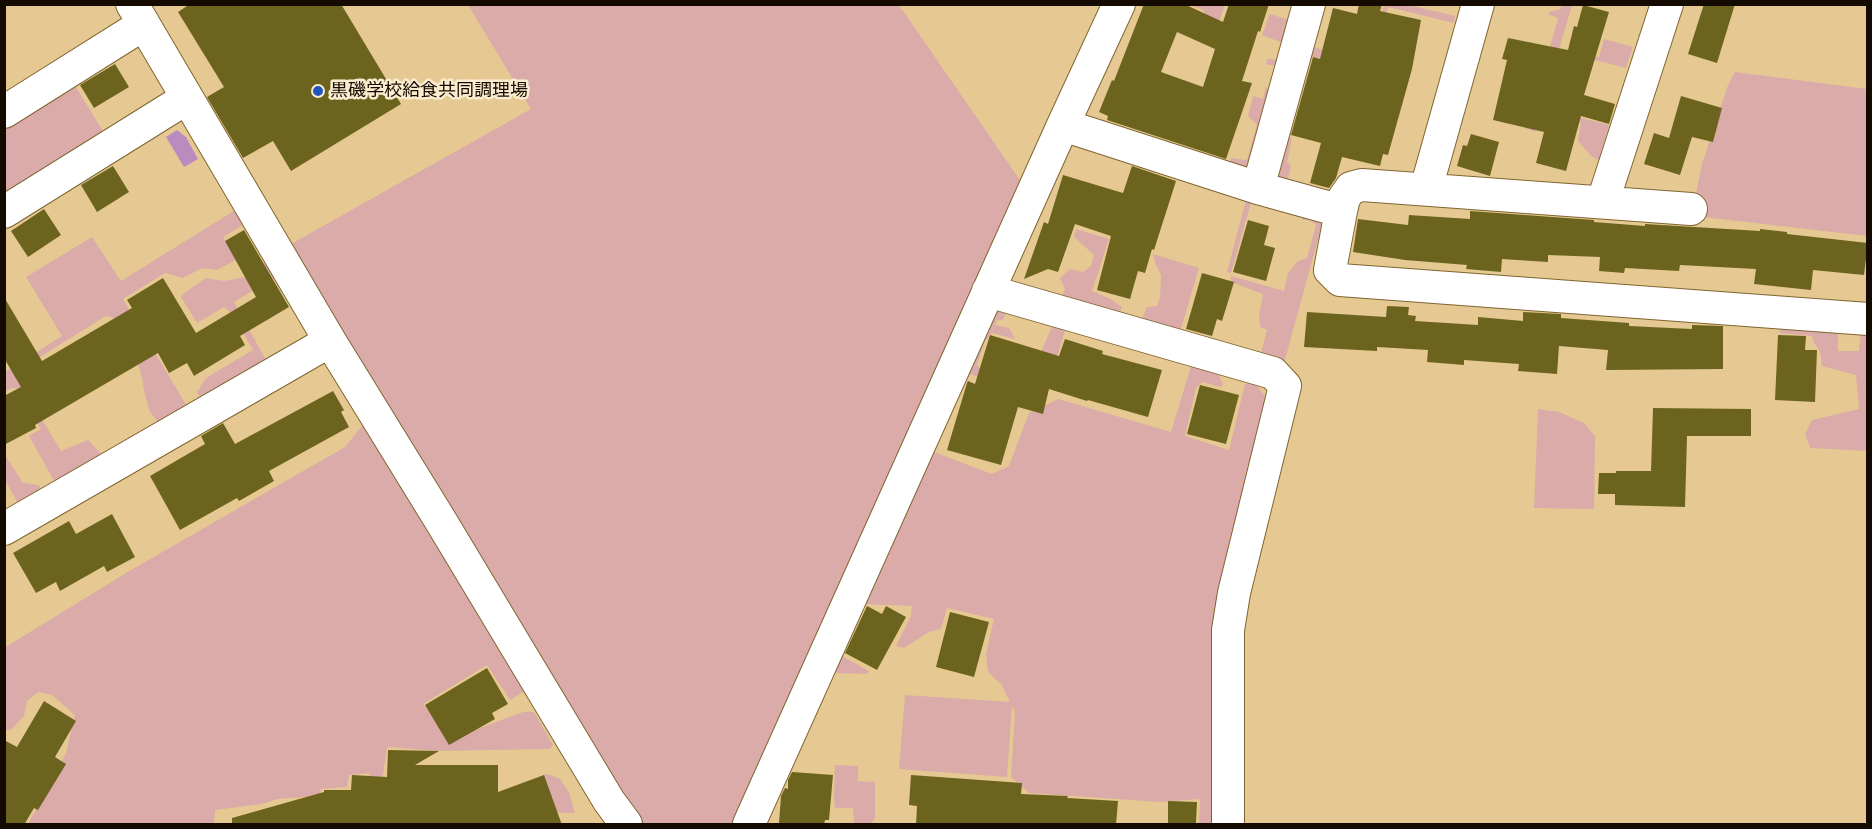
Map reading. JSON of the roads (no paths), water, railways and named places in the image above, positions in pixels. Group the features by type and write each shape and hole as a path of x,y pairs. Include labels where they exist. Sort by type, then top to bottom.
{"street":[{"path":"748,825 1119,4"},
{"path":"1258,188 1309,4"},
{"path":"1426,189 1478,4"},
{"path":"1603,201 1667,4"},
{"path":"4,112 138,14 330,340 609,801 626,825"},
{"path":"4,212 187,98"},
{"path":"1063,125 1258,188 1341,212"},
{"path":"1691,209 1362,185 1351,188 1344,198 1330,270 1340,280 1868,319"},
{"path":"988,291 1273,372 1285,386 1234,593 1228,630 1228,825"},
{"path":"4,529 330,340"}],"place":[{"name":"黒磯学校給食共同調理場","path":"318,91"}]}
